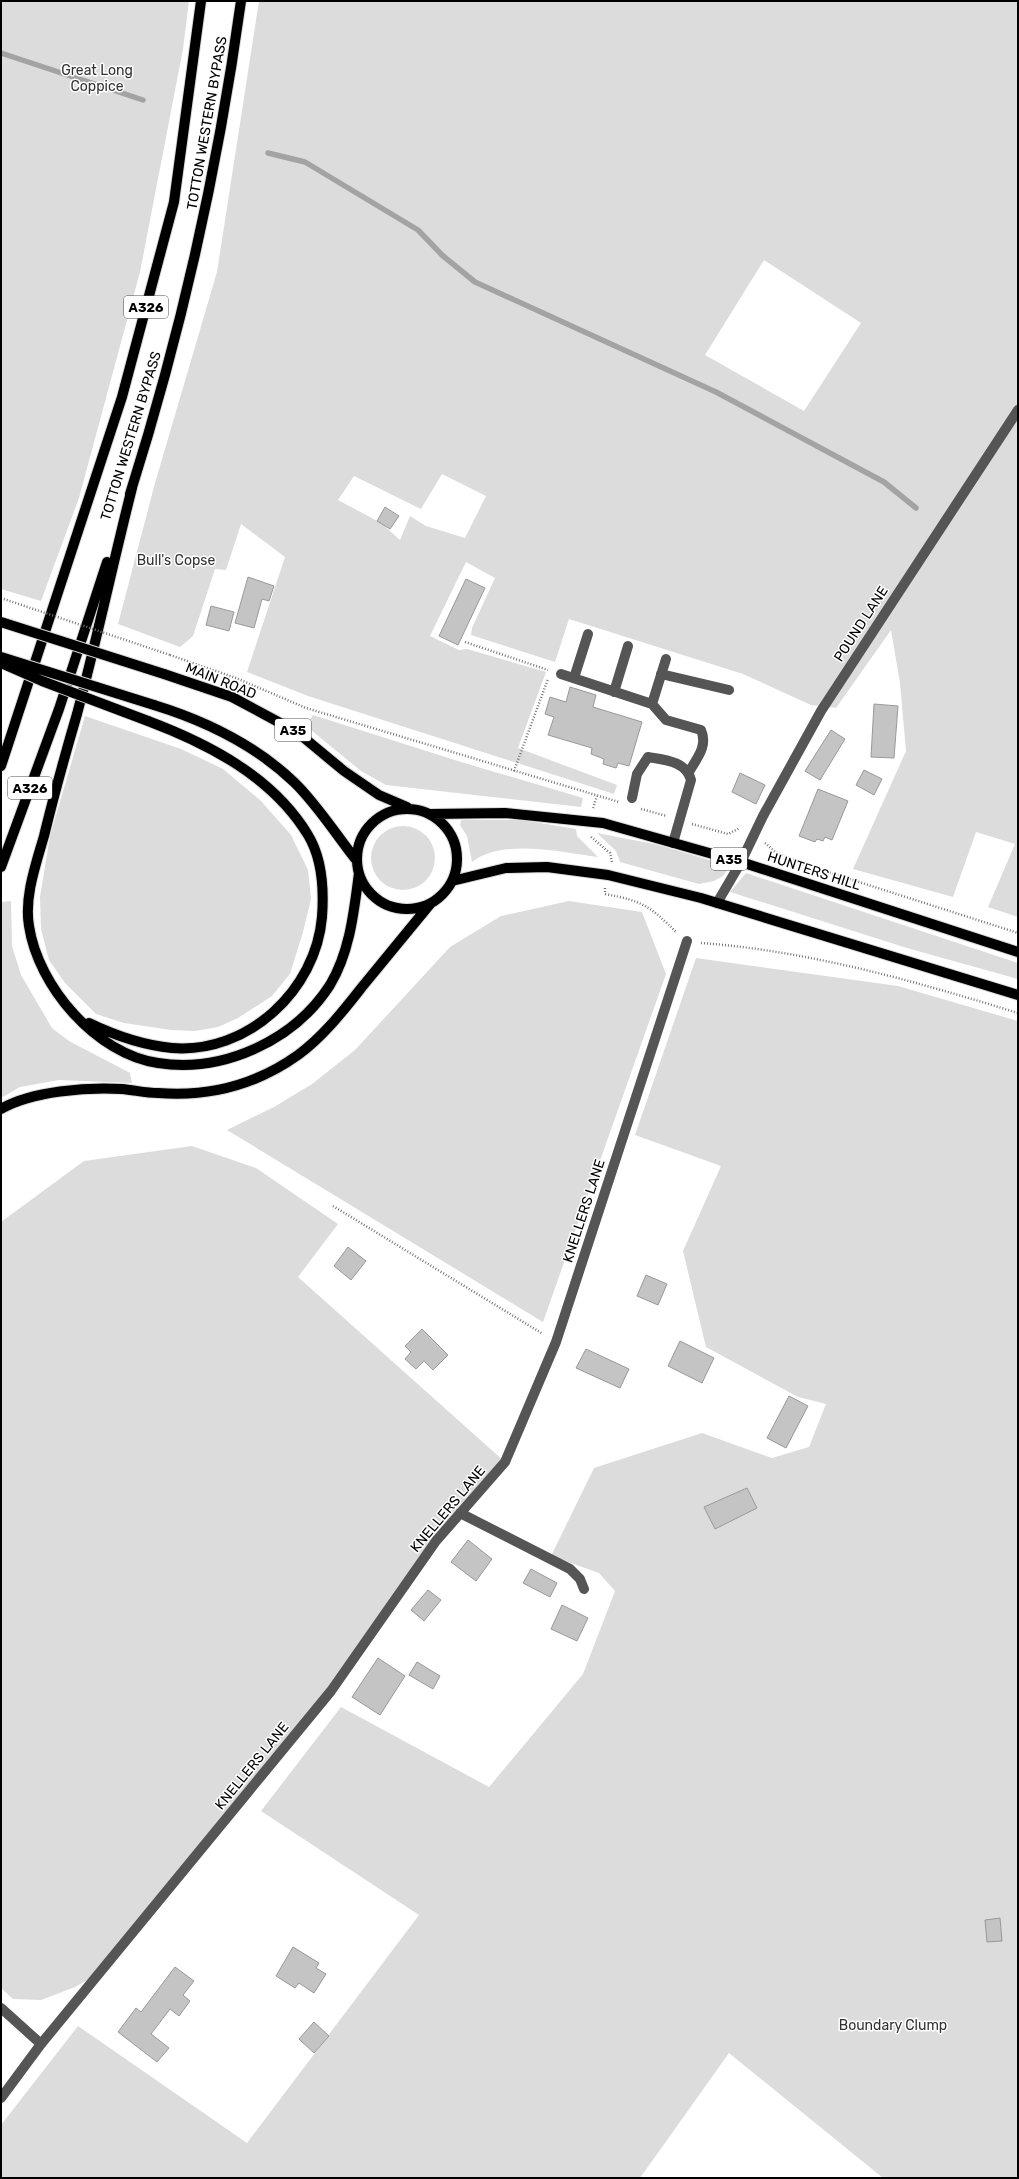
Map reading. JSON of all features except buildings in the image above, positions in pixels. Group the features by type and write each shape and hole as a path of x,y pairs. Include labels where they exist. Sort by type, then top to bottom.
{"main road":[{"name":"TOTTON WESTERN BYPASS","path":"1,766 122,397 174,202 201,1"},
{"name":"TOTTON WESTERN BYPASS","path":"1,867 59,709 132,488 191,280 206,211 241,1"},
{"path":"132,488 77,712 33,876 28,905 29,925 42,970 52,988 78,1018 104,1040 132,1055 156,1063 201,1065 244,1054 287,1029 304,1015 329,985 341,962 348,941 359,873"},
{"name":"MAIN ROAD","path":"1,622 232,697 297,732 344,771 379,795 410,808"},
{"name":"A35","path":"1,657 191,716 230,734 278,768 295,783 357,862"},
{"path":"1,663 42,681 148,721 206,745 236,764 278,798 295,816 308,836 317,860 322,883 321,930 316,949 296,988 281,1005 261,1022 240,1034 215,1043 173,1048 132,1041 112,1034 78,1018"},
{"path":"1,1110 36,1096 74,1090 123,1089 188,1095 220,1090 244,1083 272,1070 298,1055 322,1034 431,903 443,894 452,881 457,867 457,851 452,836 444,824 431,814 410,808 396,809 383,814 371,823 363,834 358,847 357,862 359,873 365,887 375,898 388,905 402,909 417,908 431,903"},
{"name":"HUNTERS HILL","path":"431,814 505,813 603,823 741,862 1018,952"},
{"path":"452,881 506,868 547,867 608,875 716,902 1018,995"}],"street":[{"name":"POUND LANE","path":"716,902 741,862 763,816 821,710 1018,410"},
{"path":"574,678 588,634"},
{"path":"614,692 628,646"},
{"path":"652,704 666,659"},
{"path":"561,674 652,704 666,720 701,730 704,737 704,746 689,772"},
{"path":"661,674 729,690"},
{"path":"632,798 637,774 648,757 678,763 689,772 691,780 681,821 673,843"},
{"name":"KNELLERS LANE","path":"1,2098 41,2044 331,1691 436,1541 505,1462 556,1342 687,941"},
{"path":"460,1513 570,1569 580,1578 584,1589"},
{"path":"1,2008 41,2044"}],"path":[{"path":"1,598 236,678 306,708 622,803"},
{"path":"465,642 551,671 514,771"},
{"path":"597,796 588,822 588,831 590,836 610,853 613,860 608,875 605,894 641,903 655,910 679,936 687,941 855,966 937,988 1018,1013"},
{"path":"636,807 728,834 738,831 742,826"},
{"path":"764,841 767,847 775,852 806,865 1018,933"},
{"path":"332,1206 556,1342"}],"green space":[{"name":"Great Long Coppice","path":"1,1 189,1 183,49 140,272 79,498 41,601 1,589"},
{"name":"Bull's Copse","path":"259,1 1018,1 1018,917 988,907 1015,844 976,832 953,897 853,869 906,751 900,683 891,630 836,708 811,705 743,674 569,619 555,662 471,635 472,628 495,578 466,562 430,636 459,650 467,649 546,672 518,748 617,785 614,794 308,696 247,672 285,557 241,524 226,570 215,569 193,636 180,647 118,624 155,483 217,272","holes":["764,260 861,323 804,411 705,355","442,474 486,496 465,538 426,526 410,516 400,540 381,523 338,500 354,476 421,509"]},
{"path":"313,715 461,762 583,798 581,807 386,785 361,771 306,726"},
{"path":"85,716 181,749 223,769 261,801 291,835 308,870 311,899 303,932 290,974 272,996 238,1018 218,1027 195,1031 171,1030 124,1023 96,1014 65,983 49,960 41,929 40,897 50,836"},
{"path":"461,820 522,820 576,829 577,836 598,857 550,850 516,849 500,850 485,855 472,862 467,836 460,825"},
{"path":"397,826 409,826 426,835 433,846 435,858 433,870 426,881 409,890 397,890 385,885 376,876 371,864 371,852 376,840 385,831"},
{"path":"597,833 659,845 722,864 728,869 723,876 714,881 699,884 620,862 616,851"},
{"path":"746,873 1018,963 1018,979 907,948 730,892"},
{"path":"11,901 12,946 21,975 52,1028 69,1041 130,1073 132,1083 59,1080 20,1087 1,1098 1,902"},
{"path":"569,901 642,912 666,974 543,1322 227,1130 274,1107 312,1084 355,1050 450,947 501,916"},
{"name":"Boundary Clump","path":"696,958 898,986 1018,1021 1018,2178 883,2178 729,2053 640,2178 1,2178 1,2125 78,2026 247,2143 419,1915 261,1811 341,1707 489,1787 583,1674 615,1591 599,1573 551,1556 594,1468 702,1433 772,1458 809,1447 826,1404 798,1397 706,1347 683,1251 721,1166 635,1135"},
{"path":"192,1146 256,1168 338,1224 298,1277 505,1462 436,1541 331,1691 100,1973 75,1987 41,2000 13,1999 1,1988 1,1222 84,1161"}],"waterway":[{"path":"1,53 143,100"},
{"path":"268,153 305,162 418,230 442,255 475,282 716,392 884,482 916,508"}]}
